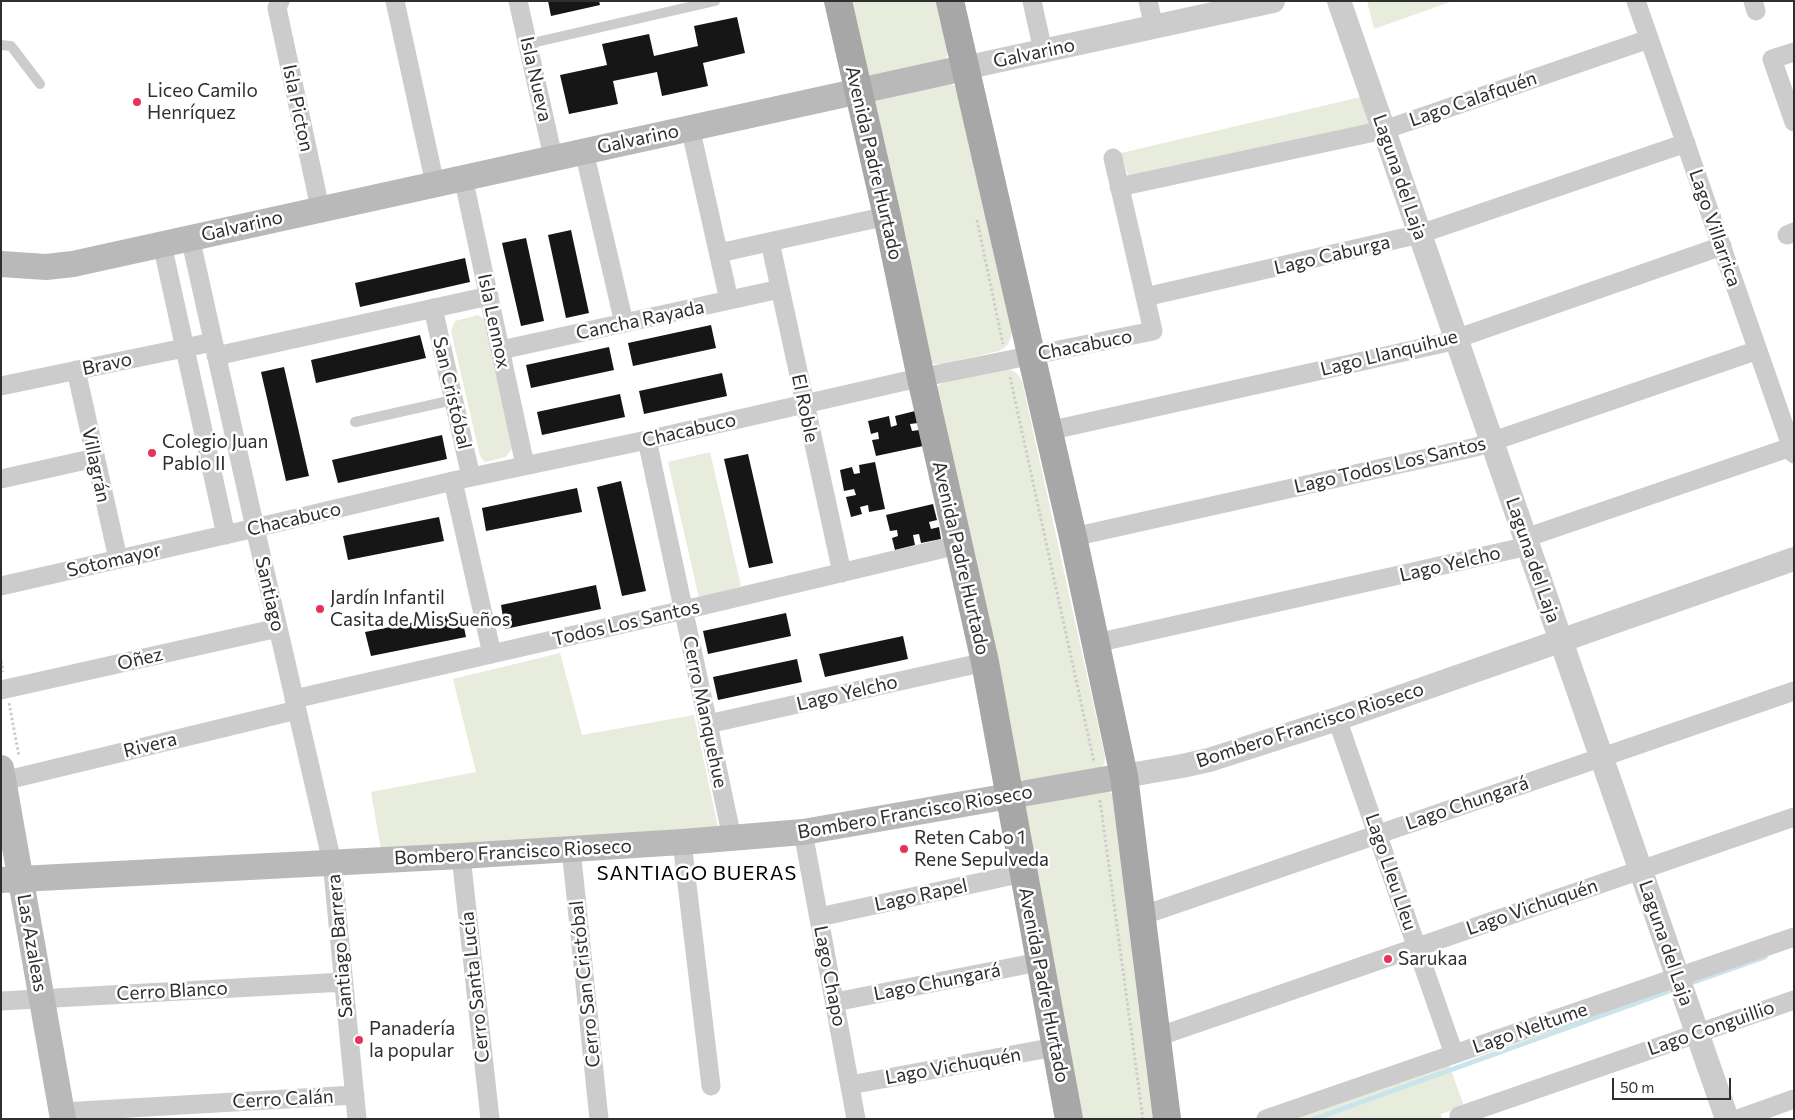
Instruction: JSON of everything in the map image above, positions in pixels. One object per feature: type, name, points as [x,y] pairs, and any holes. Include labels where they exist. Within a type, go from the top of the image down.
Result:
[{"type":"main road","name":"Avenida Padre Hurtado","points":[[838,1],[985,662],[1008,797],[1069,1119]]},
{"type":"main road","points":[[950,1],[1018,358],[1048,431],[1096,643],[1111,778],[1141,916],[1167,1119]]},
{"type":"main road","name":"Galvarino","points":[[1,264],[59,266],[964,68]]},
{"type":"main road","name":"Las Azaleas","points":[[2,774],[11,879],[42,998],[63,1115]]},
{"type":"main road","name":"Bombero Francisco Rioseco","points":[[11,879],[461,856],[682,842],[803,832],[1111,778]]},
{"type":"street","points":[[395,1],[434,184]]},
{"type":"street","name":"Isla Nueva","points":[[518,1],[553,157]]},
{"type":"street","points":[[1032,1],[1043,51]]},
{"type":"street","points":[[1148,1],[1154,27]]},
{"type":"street","name":"Galvarino","points":[[964,68],[1274,1]]},
{"type":"street","name":"Laguna del Laja","points":[[1339,1],[1728,1119]]},
{"type":"street","name":"Lago Villarrica","points":[[1636,1],[1793,450]]},
{"type":"street","name":"Isla Picton","points":[[278,4],[320,208]]},
{"type":"street","name":"Lago Calafquén","points":[[1119,187],[1384,130],[1649,38]]},
{"type":"street","points":[[1794,52],[1772,59],[1794,122]]},
{"type":"street","points":[[690,127],[729,300]]},
{"type":"street","name":"Lago Caburga","points":[[1145,297],[1420,234],[1686,143]]},
{"type":"street","points":[[584,151],[624,323]]},
{"type":"street","points":[[1112,158],[1145,297]]},
{"type":"street","name":"Isla Lennox","points":[[463,177],[525,465]]},
{"type":"street","points":[[719,253],[887,216]]},
{"type":"street","name":"Santiago","points":[[190,238],[332,862]]},
{"type":"street","name":"El Roble","points":[[770,242],[842,573]]},
{"type":"street","points":[[162,244],[226,534]]},
{"type":"street","name":"Lago Llanquihue","points":[[1048,431],[1434,345],[1722,246]]},
{"type":"street","name":"Cancha Rayada","points":[[501,350],[780,289]]},
{"type":"street","points":[[215,349],[489,296]]},
{"type":"street","name":"Chacabuco","points":[[226,534],[462,479],[647,440],[921,378],[1153,332],[1145,297]]},
{"type":"street","name":"San Cristóbal","points":[[433,308],[453,400],[462,479],[492,654]]},
{"type":"street","name":"Bravo","points":[[1,386],[185,348],[215,349]]},
{"type":"street","name":"Lago Todos Los Santos","points":[[1073,537],[1476,447],[1758,350]]},
{"type":"street","name":"Villagrán","points":[[76,370],[118,559]]},
{"type":"street","name":"Cerro Manquehue","points":[[647,440],[732,838]]},
{"type":"street","name":"Lago Yelcho","points":[[1096,643],[1524,547],[1534,535],[1793,450]]},
{"type":"street","points":[[1,479],[95,458]]},
{"type":"street","name":"Sotomayor","points":[[1,586],[226,534]]},
{"type":"street","name":"Todos Los Santos","points":[[296,704],[492,654],[958,545]]},
{"type":"street","name":"Bombero Francisco Rioseco","points":[[1111,778],[1209,760],[1337,719],[1794,559]]},
{"type":"street","name":"Oñez","points":[[1,690],[278,628]]},
{"type":"street","name":"Lago Yelcho","points":[[708,724],[985,662]]},
{"type":"street","name":"Lago Chungará","points":[[1141,916],[1794,691]]},
{"type":"street","name":"Rivera","points":[[2,774],[296,704]]},
{"type":"street","name":"Lago Lleu Lleu","points":[[1337,719],[1454,1054]]},
{"type":"street","name":"Lago Vichuquén","points":[[1157,1037],[1794,817]]},
{"type":"street","name":"Lago Chapo","points":[[803,832],[856,1119]]},
{"type":"street","points":[[682,842],[711,1086]]},
{"type":"street","name":"Cerro San Cristóbal","points":[[571,849],[599,1119]]},
{"type":"street","name":"Cerro Santa Lucía","points":[[461,856],[490,1119]]},
{"type":"street","name":"Santiago Barrera","points":[[332,862],[357,1119]]},
{"type":"street","name":"Lago Rapel","points":[[819,917],[1023,873]]},
{"type":"street","name":"Lago Neltume","points":[[1266,1119],[1794,937]]},
{"type":"street","name":"Lago Chungará","points":[[835,1002],[1039,962]]},
{"type":"street","name":"Cerro Blanco","points":[[1,1001],[344,982]]},
{"type":"street","name":"Lago Conguillio","points":[[1460,1117],[1794,1000]]},
{"type":"street","name":"Lago Vichuquén","points":[[850,1084],[1055,1047]]},
{"type":"street","name":"Cerro Calán","points":[[63,1115],[354,1095]]},
{"type":"street","points":[[1738,1119],[1794,1099]]},
{"type":"lane","points":[[528,44],[715,1]]},
{"type":"lane","points":[[1,45],[11,46],[40,84]]},
{"type":"lane","points":[[355,422],[453,400]]},
{"type":"path","points":[[976,216],[1018,358],[1111,778],[1143,1119]]},
{"type":"shaded area","points":[[847,1],[939,1],[949,48],[946,58],[941,64],[871,76],[865,72]]},
{"type":"shaded area","points":[[1367,1],[1453,1],[1374,29]]},
{"type":"shaded area","points":[[948,81],[956,87],[1012,332],[1008,344],[999,351],[942,364],[934,364],[928,359],[874,100]]},
{"type":"shaded area","points":[[1361,97],[1374,126],[1129,178],[1121,153]]},
{"type":"shaded area","points":[[478,315],[484,319],[513,447],[506,457],[485,462],[480,456],[451,331],[455,321]]},
{"type":"shaded area","points":[[1006,369],[1016,372],[1022,381],[1105,757],[1104,764],[1100,769],[1024,781],[1017,777],[935,394],[937,386],[945,382]]},
{"type":"shaded area","points":[[710,452],[741,586],[699,598],[668,462]]},
{"type":"shaded area","points":[[560,653],[582,735],[694,715],[718,827],[381,850],[371,792],[476,772],[453,679]]},
{"type":"shaded area","points":[[1110,791],[1116,806],[1153,1119],[1080,1119],[1025,803]]},
{"type":"shaded area","points":[[1449,1064],[1464,1106],[1441,1114],[1442,1119],[1290,1119]]},
{"type":"building","points":[[548,1],[599,1],[600,5],[551,16]]},
{"type":"building","points":[[737,17],[745,53],[703,63],[708,86],[662,96],[657,72],[613,81],[618,104],[569,114],[560,75],[607,65],[602,44],[649,34],[654,56],[698,46],[694,26]]},
{"type":"building","points":[[571,230],[589,313],[566,318],[548,235]]},
{"type":"building","points":[[526,238],[544,321],[521,326],[502,243]]},
{"type":"building","points":[[465,258],[470,282],[360,307],[355,283]]},
{"type":"building","points":[[711,325],[716,348],[633,366],[628,343]]},
{"type":"building","points":[[420,335],[426,358],[316,383],[311,360]]},
{"type":"building","points":[[609,347],[614,370],[531,388],[526,365]]},
{"type":"building","points":[[284,367],[309,476],[286,481],[261,372]]},
{"type":"building","points":[[722,373],[727,396],[644,414],[639,391]]},
{"type":"building","points":[[620,394],[625,417],[542,435],[537,412]]},
{"type":"building","points":[[915,411],[918,423],[910,424],[912,431],[919,430],[923,446],[876,456],[872,440],[879,439],[878,432],[871,434],[868,421],[889,416],[891,427],[897,425],[895,416]]},
{"type":"building","points":[[442,435],[447,459],[338,483],[332,460]]},
{"type":"building","points":[[748,454],[773,563],[749,568],[724,459]]},
{"type":"building","points":[[875,462],[885,509],[869,512],[868,505],[860,507],[862,514],[851,517],[846,497],[856,495],[854,489],[844,491],[840,470],[852,467],[854,474],[860,473],[859,465]]},
{"type":"building","points":[[621,481],[646,591],[622,596],[597,487]]},
{"type":"building","points":[[577,488],[582,512],[486,531],[482,508]]},
{"type":"building","points":[[933,504],[937,520],[929,522],[931,529],[939,527],[941,539],[921,543],[919,534],[913,535],[915,545],[895,550],[892,538],[898,536],[897,530],[890,531],[886,515]]},
{"type":"building","points":[[439,517],[444,541],[348,560],[343,536]]},
{"type":"building","points":[[596,585],[601,609],[505,629],[501,605]]},
{"type":"building","points":[[461,613],[466,637],[371,656],[365,632]]},
{"type":"building","points":[[786,613],[791,636],[708,654],[703,631]]},
{"type":"building","points":[[903,636],[908,659],[825,677],[819,654]]},
{"type":"building","points":[[797,659],[802,682],[718,700],[713,677]]},
{"type":"waterway","points":[[1694,982],[1765,957]]},
{"type":"waterway","points":[[1314,1119],[1667,992]]},
{"type":"place","name":"Liceo Camilo Henríquez","points":[[137,102]]},
{"type":"place","name":"Colegio Juan Pablo II","points":[[152,453]]},
{"type":"place","name":"Jardín Infantil Casita de Mis Sueños","points":[[320,609]]},
{"type":"place","name":"Reten Cabo 1 Rene Sepulveda","points":[[904,849]]},
{"type":"place","name":"Sarukaa","points":[[1388,959]]},
{"type":"place","name":"Panadería la popular","points":[[359,1040]]},
{"type":"district","name":"SANTIAGO BUERAS","points":[[697,873]]}]
